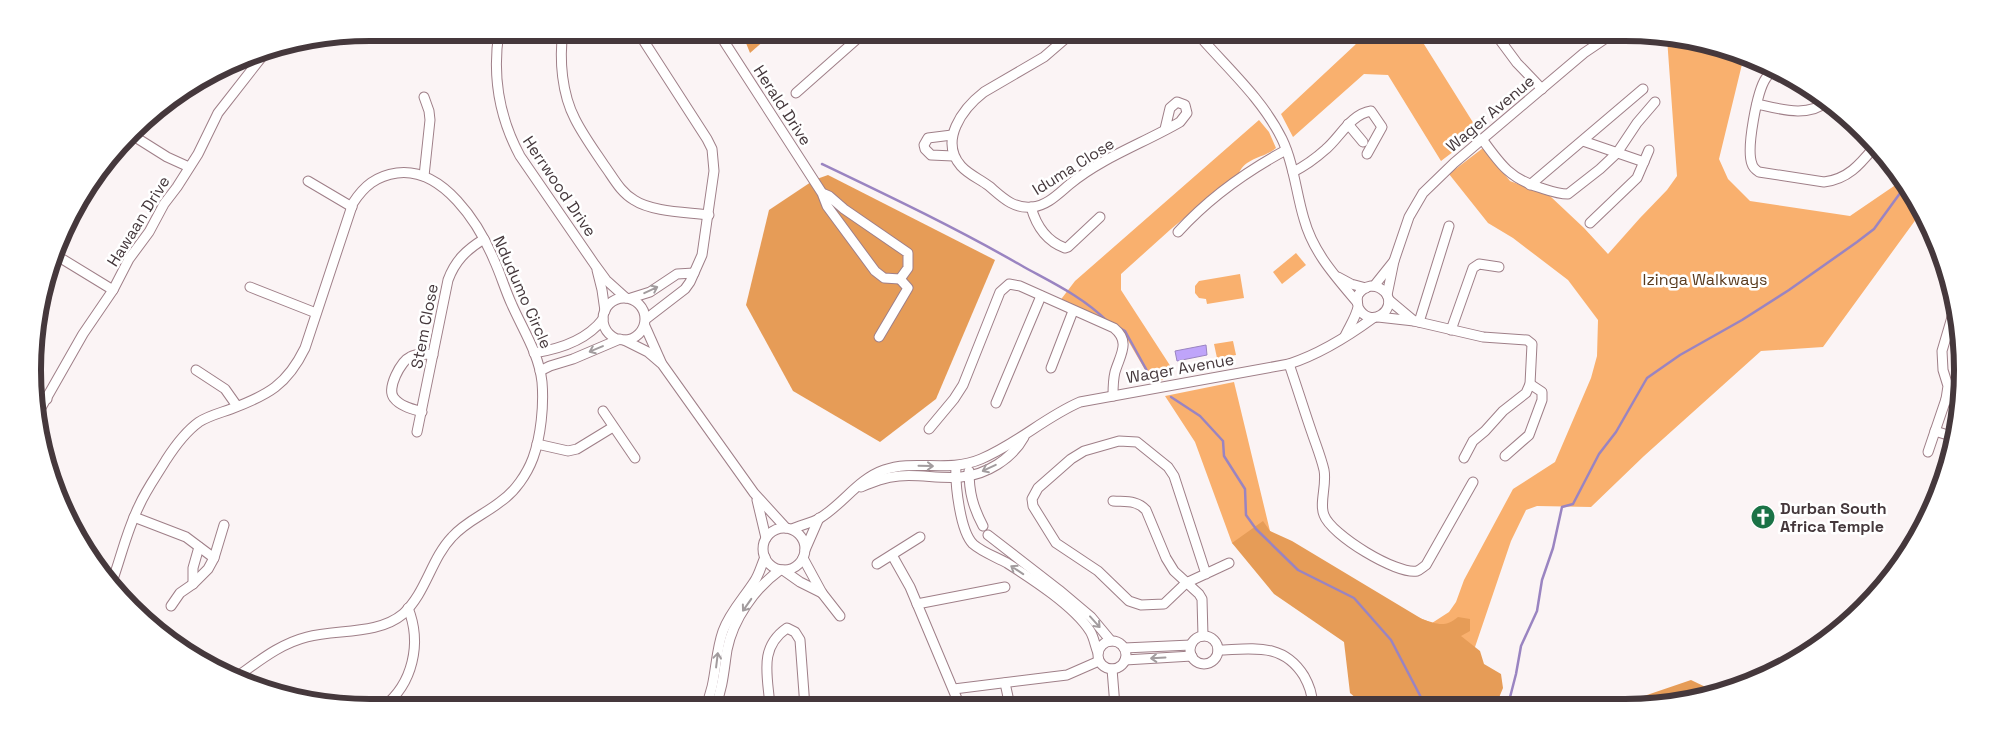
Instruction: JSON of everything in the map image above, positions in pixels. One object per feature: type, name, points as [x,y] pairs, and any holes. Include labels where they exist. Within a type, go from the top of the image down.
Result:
[{"type":"street","name":"Herrwood Drive","points":[[498,41],[496,65],[498,89],[504,119],[511,140],[520,156],[606,280],[628,298]]},
{"type":"street","points":[[563,41],[564,88],[574,118],[619,186],[634,200],[646,205],[709,215]]},
{"type":"street","points":[[540,371],[637,336],[645,322],[685,290],[694,273],[704,244],[714,171],[712,149],[644,41]]},
{"type":"street","name":"Herald Drive","points":[[724,41],[822,193],[826,206],[875,271],[884,278],[900,279],[908,288],[879,337]]},
{"type":"street","points":[[796,93],[855,41]]},
{"type":"street","points":[[952,135],[928,138],[924,145],[925,150],[931,155],[953,156],[952,135],[962,116],[975,99],[1044,57],[1063,41]]},
{"type":"street","points":[[1204,41],[1264,110],[1273,123],[1286,150],[1307,229],[1320,257],[1364,315],[1417,321],[1495,339],[1527,340],[1532,344],[1530,384],[1523,397],[1503,411],[1473,441],[1464,458]]},
{"type":"street","points":[[1501,41],[1517,63],[1542,88]]},
{"type":"street","name":"Wager Avenue","points":[[1394,261],[1409,217],[1424,193],[1482,139],[1584,53],[1602,41]]},
{"type":"street","name":"Hawaan Drive","points":[[43,405],[83,334],[113,290],[129,259],[149,232],[164,204],[204,144],[221,108],[245,81],[257,61]]},
{"type":"street","points":[[1769,74],[1764,81],[1757,104],[1751,136],[1750,156],[1752,164],[1759,172],[1824,182],[1833,181],[1852,173],[1870,151]]},
{"type":"street","points":[[1530,185],[1643,89]]},
{"type":"street","points":[[424,97],[429,110],[430,120],[424,176]]},
{"type":"street","points":[[1482,139],[1512,175],[1521,182],[1556,193],[1568,194],[1600,169],[1616,153],[1637,123],[1655,102]]},
{"type":"street","points":[[1757,104],[1797,112],[1820,105]]},
{"type":"street","points":[[1293,172],[1327,148],[1348,124],[1369,111],[1373,113],[1382,129],[1367,154]]},
{"type":"street","points":[[1348,124],[1363,142]]},
{"type":"street","name":"Iduma Close","points":[[953,156],[967,172],[986,184],[1010,204],[1031,207],[1050,200],[1087,171],[1165,129]]},
{"type":"street","points":[[138,138],[167,157],[189,167]]},
{"type":"street","points":[[1583,141],[1644,162]]},
{"type":"street","points":[[1178,232],[1190,218],[1234,183],[1261,163],[1286,150]]},
{"type":"street","points":[[1590,223],[1636,178],[1649,150]]},
{"type":"street","name":"Ndudumo Circle","points":[[114,576],[134,517],[156,475],[175,446],[199,422],[262,397],[285,379],[296,366],[305,348],[352,207],[359,193],[369,182],[401,172],[424,176],[444,188],[457,199],[484,239],[494,258],[540,371],[542,395],[537,444],[525,473],[515,488],[502,501],[464,526],[452,537],[442,549],[418,596],[401,615],[381,625],[308,637],[292,642],[277,648],[241,673]]},
{"type":"street","points":[[308,181],[352,207]]},
{"type":"street","name":"Herald Drive","points":[[822,193],[830,196],[844,209],[908,253],[908,268],[900,279]]},
{"type":"street","points":[[1031,207],[1037,226],[1051,239],[1065,248],[1100,216]]},
{"type":"street","points":[[1417,321],[1448,226]]},
{"type":"street","name":"Stem Close","points":[[417,432],[444,293],[451,272],[461,256],[484,239]]},
{"type":"street","points":[[61,258],[113,290]]},
{"type":"street","points":[[1344,336],[1359,294],[1370,287],[1394,261]]},
{"type":"street","points":[[1375,317],[1386,310],[1394,261]]},
{"type":"street","points":[[1451,330],[1473,268],[1479,264],[1499,268]]},
{"type":"street","name":"Herrwood Drive","points":[[596,265],[602,290],[604,315]]},
{"type":"street","points":[[534,353],[552,350],[585,337],[604,315],[611,302],[617,299],[650,292],[677,274],[694,273]]},
{"type":"street","points":[[1336,276],[1351,284],[1382,289],[1388,297],[1417,321]]},
{"type":"street","points":[[929,429],[959,392],[1003,288],[1009,284],[1014,284],[1114,328],[1123,338],[1123,349],[1114,377],[1113,396]]},
{"type":"street","points":[[250,287],[316,313]]},
{"type":"street","points":[[996,403],[1041,296]]},
{"type":"street","points":[[628,298],[642,306],[645,322],[662,364],[754,493],[789,528],[802,538],[804,554],[822,594],[840,616]]},
{"type":"street","points":[[1051,368],[1073,311]]},
{"type":"street","points":[[604,315],[606,329],[610,335],[648,352],[662,364]]},
{"type":"street","name":"Wager Avenue","points":[[855,489],[871,475],[895,466],[956,466],[969,464],[994,454],[1024,437],[1044,421],[1080,402],[1289,364],[1334,345],[1344,336],[1375,317]]},
{"type":"street","points":[[1928,452],[1946,398],[1948,386],[1943,370],[1942,351],[1950,323]]},
{"type":"street","points":[[422,412],[399,402],[391,393],[391,387],[406,359],[417,354],[433,355]]},
{"type":"street","points":[[1289,364],[1323,468],[1325,489],[1322,506],[1324,515],[1332,528],[1359,549],[1395,566],[1417,571],[1426,565],[1473,482]]},
{"type":"street","points":[[196,370],[219,383],[232,396],[237,406]]},
{"type":"street","points":[[1505,456],[1529,435],[1542,400],[1542,392],[1530,384]]},
{"type":"street","points":[[42,396],[47,399]]},
{"type":"street","points":[[1946,398],[1952,400]]},
{"type":"street","points":[[603,411],[635,458]]},
{"type":"street","points":[[537,444],[568,451],[577,450],[613,426]]},
{"type":"street","points":[[1935,431],[1947,435]]},
{"type":"street","name":"Wager Avenue","points":[[855,489],[876,481],[900,476],[955,478],[969,476],[987,470],[1005,460],[1015,451],[1024,437]]},
{"type":"street","points":[[1206,574],[1174,476],[1168,466],[1137,442],[1119,442],[1084,451],[1071,459],[1038,488],[1032,498],[1033,506],[1056,543],[1098,571],[1130,601],[1141,605],[1164,604],[1186,583],[1206,574],[1229,563]]},
{"type":"street","points":[[969,464],[969,488],[976,514],[983,526]]},
{"type":"street","points":[[954,689],[1067,675],[1098,657],[1104,643],[1111,641],[1119,643],[1124,648],[1124,660],[1120,666],[1112,668],[1104,666],[1098,657],[1091,632],[1054,595],[973,544],[965,530],[955,478],[956,466]]},
{"type":"street","points":[[708,699],[714,682],[719,644],[723,630],[734,608],[758,575],[764,557],[763,544],[766,538],[774,530],[789,528],[819,518],[855,489]]},
{"type":"street","points":[[754,493],[766,538]]},
{"type":"street","points":[[1113,502],[1134,502],[1141,504],[1146,510],[1166,558],[1174,571],[1202,599],[1203,636]]},
{"type":"street","points":[[134,517],[186,536],[214,558]]},
{"type":"street","points":[[718,699],[722,685],[727,649],[736,624],[763,584],[782,570],[795,567],[804,554],[819,518]]},
{"type":"street","points":[[171,606],[180,593],[193,584],[208,569],[214,558],[224,526]]},
{"type":"street","points":[[988,535],[1091,617],[1111,641]]},
{"type":"street","points":[[877,564],[920,537]]},
{"type":"street","points":[[193,584],[193,568],[199,547]]},
{"type":"street","points":[[892,555],[910,587],[958,699]]},
{"type":"street","points":[[764,557],[774,567],[822,594]]},
{"type":"street","points":[[917,604],[1004,587]]},
{"type":"street","points":[[391,699],[403,684],[412,661],[416,632],[408,608]]},
{"type":"street","points":[[769,699],[766,657],[770,644],[779,633],[787,628],[795,632],[800,640],[804,699]]},
{"type":"street","points":[[1203,636],[1214,640],[1218,650],[1215,658],[1209,662],[1198,662],[1192,656],[1191,645],[1196,639],[1203,636]]},
{"type":"street","points":[[1124,648],[1191,645]]},
{"type":"street","points":[[1218,650],[1265,649],[1284,654],[1291,659],[1306,679],[1311,690],[1312,699]]},
{"type":"street","points":[[1124,660],[1192,656]]},
{"type":"street","points":[[1112,668],[1114,699]]},
{"type":"street","points":[[1005,683],[1008,699]]},
{"type":"green space","points":[[1358,41],[1422,41],[1479,132],[1441,161],[1388,75],[1364,74],[1293,137],[1281,114]]},
{"type":"green space","name":"Izinga Walkways","points":[[1667,44],[1710,52],[1742,63],[1719,159],[1728,179],[1750,201],[1850,216],[1896,184],[1917,218],[1823,347],[1761,351],[1644,456],[1591,507],[1537,506],[1526,510],[1511,541],[1475,647],[1382,657],[1232,543],[1195,442],[1165,396],[1234,382],[1270,531],[1335,583],[1432,623],[1449,612],[1456,602],[1464,580],[1513,489],[1555,462],[1591,378],[1597,356],[1598,320],[1568,280],[1513,238],[1488,223],[1449,174],[1483,148],[1510,181],[1550,196],[1608,254],[1667,190],[1677,176]]},
{"type":"green space","points":[[1259,120],[1269,132],[1276,148],[1246,164],[1239,173],[1171,229],[1121,274],[1121,290],[1171,367],[1161,370],[1163,380],[1152,382],[1126,337],[1118,330],[1059,302],[1075,281]]},
{"type":"green space","points":[[1296,253],[1306,265],[1282,284],[1273,272]]},
{"type":"green space","points":[[1240,274],[1244,298],[1207,304],[1206,299],[1199,298],[1195,293],[1195,286],[1199,281]]},
{"type":"green space","points":[[1233,341],[1236,355],[1217,358],[1214,344]]},
{"type":"shaded area","points":[[745,41],[764,41],[750,53]]},
{"type":"shaded area","points":[[828,175],[995,260],[936,399],[880,442],[793,391],[746,305],[769,210],[814,180]]},
{"type":"shaded area","points":[[1206,345],[1207,355],[1177,361],[1175,351]]},
{"type":"shaded area","points":[[1263,521],[1270,531],[1292,541],[1422,619],[1445,624],[1458,617],[1470,619],[1470,631],[1461,636],[1480,651],[1484,664],[1501,674],[1503,688],[1498,699],[1357,699],[1350,693],[1344,642],[1274,594],[1232,543]]},
{"type":"shaded area","points":[[1691,680],[1708,688],[1668,696],[1646,698],[1644,696]]},
{"type":"waterway","points":[[822,164],[999,253],[1078,298],[1107,321]]},
{"type":"waterway","points":[[1510,699],[1521,646],[1537,611],[1542,580],[1553,548],[1562,507],[1573,504],[1599,454],[1616,432],[1647,378],[1680,355],[1742,320],[1789,290],[1857,242],[1874,229],[1901,192]]},
{"type":"waterway","points":[[1118,327],[1125,331],[1151,378]]},
{"type":"waterway","points":[[1171,397],[1200,416],[1223,441],[1224,456],[1245,489],[1246,515],[1256,529],[1298,570],[1354,598],[1391,640],[1422,699]]},
{"type":"place","name":"Durban South Africa Temple","points":[[1763,517]]}]
